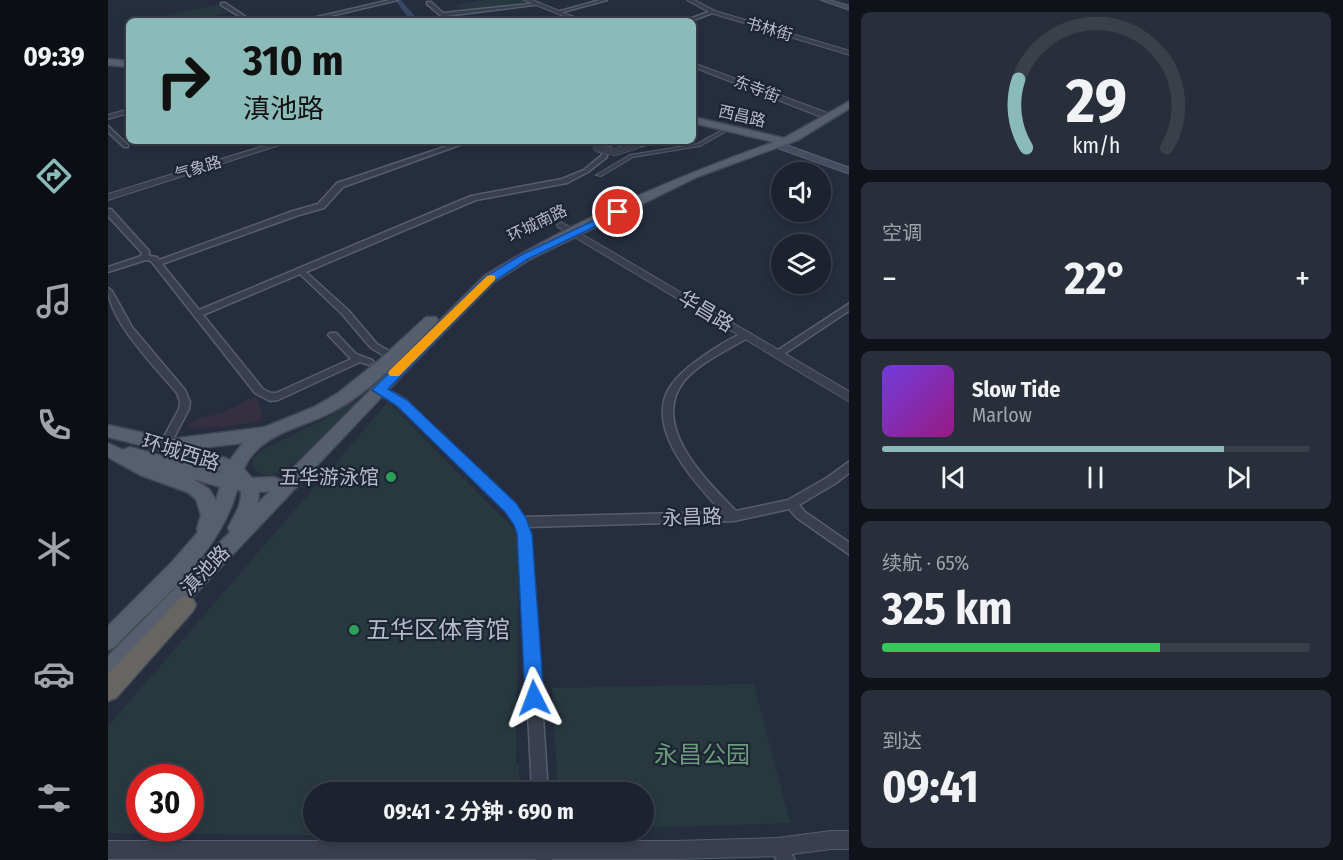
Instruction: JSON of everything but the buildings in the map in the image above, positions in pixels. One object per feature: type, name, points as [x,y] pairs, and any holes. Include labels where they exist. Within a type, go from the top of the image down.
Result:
[{"type":"highway","points":[[108,690],[186,605]]},
{"type":"main road","points":[[826,0],[849,7]]},
{"type":"main road","points":[[108,61],[126,62]]},
{"type":"main road","name":"环城南路","points":[[775,141],[849,98]]},
{"type":"main road","name":"环城南路","points":[[399,360],[489,279],[567,228],[809,129],[849,104]]},
{"type":"main road","name":"西昌路","points":[[696,124],[775,141]]},
{"type":"main road","name":"西昌路","points":[[696,124],[723,132],[775,141]]},
{"type":"main road","points":[[775,141],[849,164]]},
{"type":"main road","points":[[775,141],[849,171]]},
{"type":"main road","points":[[108,671],[245,523],[302,469],[378,390],[399,360]]},
{"type":"main road","name":"滇池路","points":[[108,640],[198,546],[221,513],[231,476],[246,451],[264,436],[339,400],[399,360]]},
{"type":"main road","points":[[158,443],[235,438],[290,425]]},
{"type":"main road","name":"环城西路","points":[[108,431],[201,455],[231,476],[248,484]]},
{"type":"main road","points":[[108,448],[142,468],[186,484],[208,500],[211,510],[208,523],[200,539],[181,563]]},
{"type":"main road","name":"环城西路","points":[[108,448],[231,476]]},
{"type":"main road","points":[[246,451],[241,466],[247,478],[262,484],[274,484],[288,479],[302,469]]},
{"type":"main road","points":[[186,605],[220,565],[245,523],[250,502],[248,484],[274,484]]},
{"type":"main road","name":"滇池路","points":[[198,546],[209,539],[216,540],[225,547]]},
{"type":"main road","points":[[186,605],[212,573],[225,547]]},
{"type":"street","points":[[315,18],[393,0]]},
{"type":"street","points":[[527,0],[574,18]]},
{"type":"street","points":[[559,12],[605,0]]},
{"type":"street","name":"书林街","points":[[690,0],[713,12],[849,53]]},
{"type":"street","points":[[429,3],[445,18]]},
{"type":"street","points":[[223,4],[245,18]]},
{"type":"street","points":[[442,15],[539,4]]},
{"type":"street","points":[[695,18],[713,12]]},
{"type":"street","name":"东寺街","points":[[696,65],[822,114]]},
{"type":"street","points":[[108,117],[126,112]]},
{"type":"street","points":[[108,128],[126,146]]},
{"type":"street","points":[[599,175],[632,156],[698,145],[723,132]]},
{"type":"street","name":"气象路","points":[[108,197],[278,144]]},
{"type":"street","points":[[157,262],[296,213],[318,208],[339,185],[459,144]]},
{"type":"street","points":[[198,314],[474,198],[564,182],[586,171],[605,156],[604,150],[607,144]]},
{"type":"street","points":[[627,144],[637,145]]},
{"type":"street","points":[[596,148],[615,152],[642,144]]},
{"type":"street","points":[[108,211],[140,244],[146,253],[145,258]]},
{"type":"street","name":"华昌路","points":[[567,228],[849,398]]},
{"type":"street","points":[[108,270],[145,258],[157,262],[260,391],[270,397],[278,396],[364,360],[353,356],[333,335]]},
{"type":"street","points":[[302,272],[345,312],[374,346],[399,360]]},
{"type":"street","points":[[108,291],[128,328],[181,392],[185,402],[181,416],[158,443]]},
{"type":"street","points":[[778,354],[849,306]]},
{"type":"street","points":[[735,516],[708,488],[680,453],[670,428],[668,408],[672,392],[681,380],[746,335]]},
{"type":"street","points":[[378,390],[402,403],[510,508],[521,522],[525,534],[539,782]]},
{"type":"street","name":"永昌路","points":[[521,522],[735,516],[791,504],[832,480],[849,465]]},
{"type":"street","points":[[791,504],[801,515],[849,550]]},
{"type":"street","points":[[108,850],[166,855],[544,847],[782,854],[831,840],[849,840]]},
{"type":"shaded area","points":[[255,396],[261,408],[261,421],[222,427],[187,428],[188,424],[198,418],[222,413]]},
{"type":"green space","points":[[485,0],[521,0],[531,4],[469,11],[456,7],[456,5]]},
{"type":"green space","points":[[217,5],[228,13],[204,18],[171,18],[167,15]]},
{"type":"green space","points":[[362,395],[317,444],[289,467],[276,474],[265,475],[253,467],[253,459],[260,451],[325,419]]},
{"type":"green space","name":"五华区体育馆","points":[[388,402],[519,534],[516,765],[519,765],[520,782],[303,782],[303,835],[204,834],[204,764],[126,764],[126,833],[108,833],[108,726]]},
{"type":"green space","name":"永昌公园","points":[[754,684],[790,823],[654,828],[654,782],[557,782],[552,688]]},
{"type":"waterway","points":[[398,0],[413,18]]},
{"type":"slow traffic","points":[[395,373],[491,278]]},
{"type":"place","name":"五华游泳馆","points":[[391,477]]},
{"type":"place","name":"五华区体育馆","points":[[354,630]]},
{"type":"route","points":[[534,698],[525,534],[521,522],[510,508],[402,403],[378,390],[489,279],[524,257],[618,212]]}]
